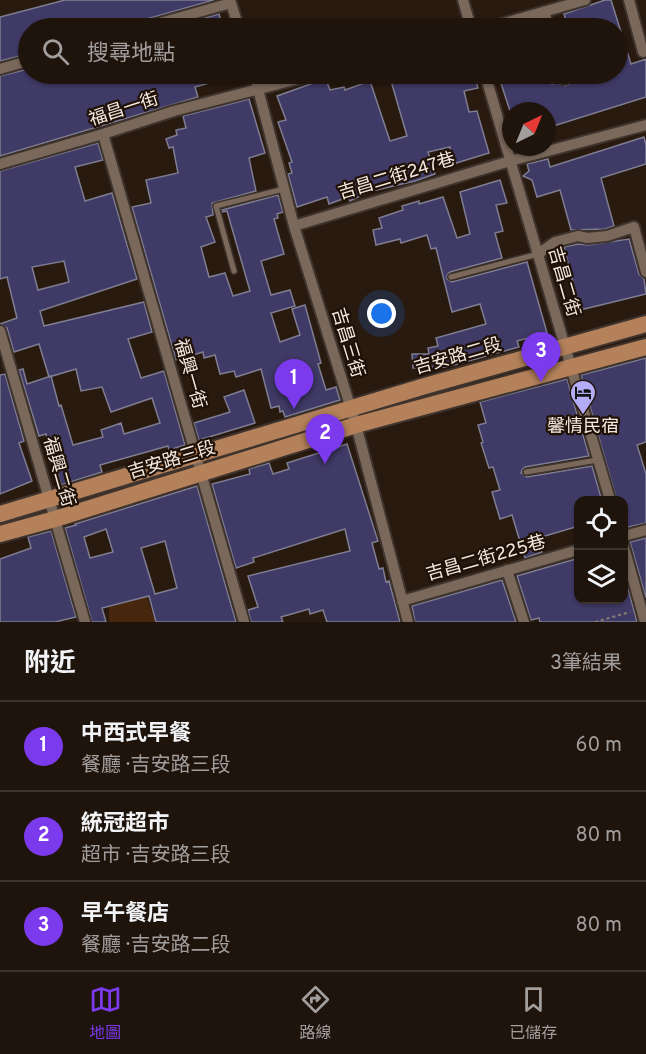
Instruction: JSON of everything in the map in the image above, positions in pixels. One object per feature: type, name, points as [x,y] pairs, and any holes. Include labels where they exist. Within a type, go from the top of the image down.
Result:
[{"type":"main road","name":"吉安路二段","points":[[350,409],[646,324]]},
{"type":"main road","points":[[356,425],[646,347]]},
{"type":"main road","name":"吉安路三段","points":[[0,514],[350,409]]},
{"type":"main road","name":"吉安路三段","points":[[0,534],[356,425]]},
{"type":"street","points":[[464,0],[468,18]]},
{"type":"street","points":[[523,18],[585,0]]},
{"type":"street","points":[[629,0],[643,52]]},
{"type":"street","points":[[176,18],[231,2],[236,18]]},
{"type":"street","points":[[544,12],[546,18]]},
{"type":"street","points":[[0,69],[18,64]]},
{"type":"street","name":"吉昌三街","points":[[257,84],[294,226],[356,425],[408,622]]},
{"type":"street","name":"福昌一街","points":[[0,164],[174,111],[278,84]]},
{"type":"street","name":"吉昌二街","points":[[488,84],[609,496]]},
{"type":"street","name":"吉昌二街247巷","points":[[294,226],[510,161],[646,125]]},
{"type":"street","name":"福興一街","points":[[103,134],[244,622]]},
{"type":"street","points":[[538,254],[555,242],[578,236],[587,238],[607,236],[634,226],[646,272]]},
{"type":"street","name":"福興二街","points":[[0,331],[85,622]]},
{"type":"street","points":[[628,535],[646,530]]},
{"type":"street","points":[[625,550],[645,622]]},
{"type":"street","name":"吉昌二街225巷","points":[[402,601],[574,551]]},
{"type":"street","points":[[507,570],[524,622]]},
{"type":"lane","points":[[234,271],[216,206],[284,189]]},
{"type":"lane","points":[[451,277],[538,254]]},
{"type":"lane","points":[[526,472],[598,460]]},
{"type":"path","points":[[595,622],[642,608]]},
{"type":"shaded area","points":[[147,597],[155,622],[109,622],[109,607]]},
{"type":"building","points":[[65,0],[214,0],[151,18],[18,18],[18,56],[0,61],[0,17]]},
{"type":"building","points":[[611,0],[617,18],[565,18],[564,14]]},
{"type":"building","points":[[219,14],[220,18],[204,18]]},
{"type":"building","points":[[628,54],[631,64],[646,59],[646,97],[556,125],[556,102],[507,102],[501,84],[562,84],[565,86],[569,84],[628,84]]},
{"type":"building","points":[[18,72],[18,84],[206,84],[195,87],[198,97],[0,156],[0,76]]},
{"type":"building","points":[[311,84],[328,84],[330,90],[344,87],[345,90],[362,84],[371,84],[390,141],[407,136],[392,84],[477,84],[478,88],[464,91],[469,112],[477,111],[489,153],[453,164],[450,147],[428,152],[435,174],[368,192],[350,201],[348,197],[329,204],[327,197],[297,207],[288,174],[292,173],[289,163],[292,162],[278,122],[286,120],[277,96]]},
{"type":"building","points":[[249,99],[265,153],[249,158],[256,191],[212,203],[213,215],[206,217],[215,242],[201,247],[209,277],[225,273],[233,296],[250,291],[227,211],[222,210],[278,195],[283,212],[277,214],[278,218],[274,219],[284,254],[261,261],[271,295],[290,290],[295,306],[271,313],[280,342],[300,335],[292,309],[305,305],[326,390],[336,387],[340,400],[285,417],[283,411],[280,412],[279,406],[271,408],[261,369],[236,377],[234,371],[220,374],[215,355],[204,358],[203,352],[176,360],[132,207],[151,203],[146,180],[178,173],[173,147],[169,148],[166,139],[177,135],[176,130],[186,128],[183,116]]},
{"type":"building","points":[[644,137],[646,164],[601,178],[614,226],[605,229],[571,230],[560,190],[537,197],[532,180],[523,176],[529,171],[527,164],[548,159],[550,167]]},
{"type":"building","points":[[98,143],[103,160],[75,167],[85,201],[112,193],[137,279],[40,311],[44,326],[144,302],[152,332],[128,339],[141,378],[164,371],[185,445],[169,450],[168,446],[100,465],[102,472],[61,485],[46,434],[39,436],[19,370],[23,369],[27,384],[49,377],[39,344],[14,352],[7,328],[0,324],[17,318],[7,277],[0,279],[0,171]],"holes":[[[64,261],[69,282],[38,290],[32,267]],[[76,369],[81,391],[102,387],[111,412],[152,398],[160,423],[124,434],[121,423],[101,430],[103,437],[73,445],[51,376]]]},
{"type":"building","points":[[500,180],[507,203],[496,205],[503,231],[495,233],[502,258],[450,272],[447,279],[452,282],[527,262],[547,333],[517,341],[519,347],[447,367],[413,368],[412,354],[429,354],[428,348],[438,346],[436,338],[486,324],[480,304],[452,312],[436,248],[431,249],[427,235],[401,243],[400,239],[376,245],[373,230],[382,228],[379,218],[403,210],[402,206],[443,197],[457,238],[470,234],[460,192]]},
{"type":"building","points":[[629,239],[639,274],[644,279],[646,294],[580,310],[564,247]]},
{"type":"building","points":[[646,358],[646,442],[637,445],[646,474],[646,523],[628,527],[628,496],[616,496],[581,375]]},
{"type":"building","points":[[5,374],[24,441],[19,443],[32,481],[0,494],[0,375]]},
{"type":"building","points":[[567,379],[589,456],[525,467],[521,473],[527,477],[592,466],[601,496],[574,496],[574,527],[538,538],[542,552],[525,558],[512,515],[500,519],[492,492],[500,490],[493,467],[489,468],[481,443],[483,442],[478,425],[486,423],[480,402]]},
{"type":"building","points":[[244,390],[255,423],[199,440],[194,423],[230,412],[224,397]]},
{"type":"building","points":[[347,444],[378,541],[372,543],[379,569],[383,568],[386,582],[389,581],[400,622],[327,622],[323,610],[310,614],[309,609],[281,617],[283,622],[251,622],[248,610],[258,607],[248,576],[350,551],[345,529],[253,558],[254,562],[236,568],[212,484],[250,474],[249,469],[269,463],[273,474],[289,469],[287,463]]},
{"type":"building","points":[[197,486],[236,622],[156,622],[149,596],[102,608],[106,622],[92,622],[65,528]],"holes":[[[106,529],[113,552],[90,558],[84,537]],[[165,541],[177,588],[155,594],[141,548]]]},
{"type":"building","points":[[51,531],[76,617],[55,622],[0,622],[0,559],[31,548],[28,537]]},
{"type":"building","points":[[646,538],[646,598],[630,542]]},
{"type":"building","points":[[574,559],[574,604],[628,604],[628,588],[637,622],[540,622],[539,618],[531,620],[517,576]]},
{"type":"building","points":[[502,580],[516,622],[415,622],[412,606]]},
{"type":"place","name":"早午餐店","points":[[541,382]]},
{"type":"place","name":"中西式早餐","points":[[294,409]]},
{"type":"place","name":"馨情民宿","points":[[583,416]]},
{"type":"place","name":"統冠超市","points":[[325,464]]}]
